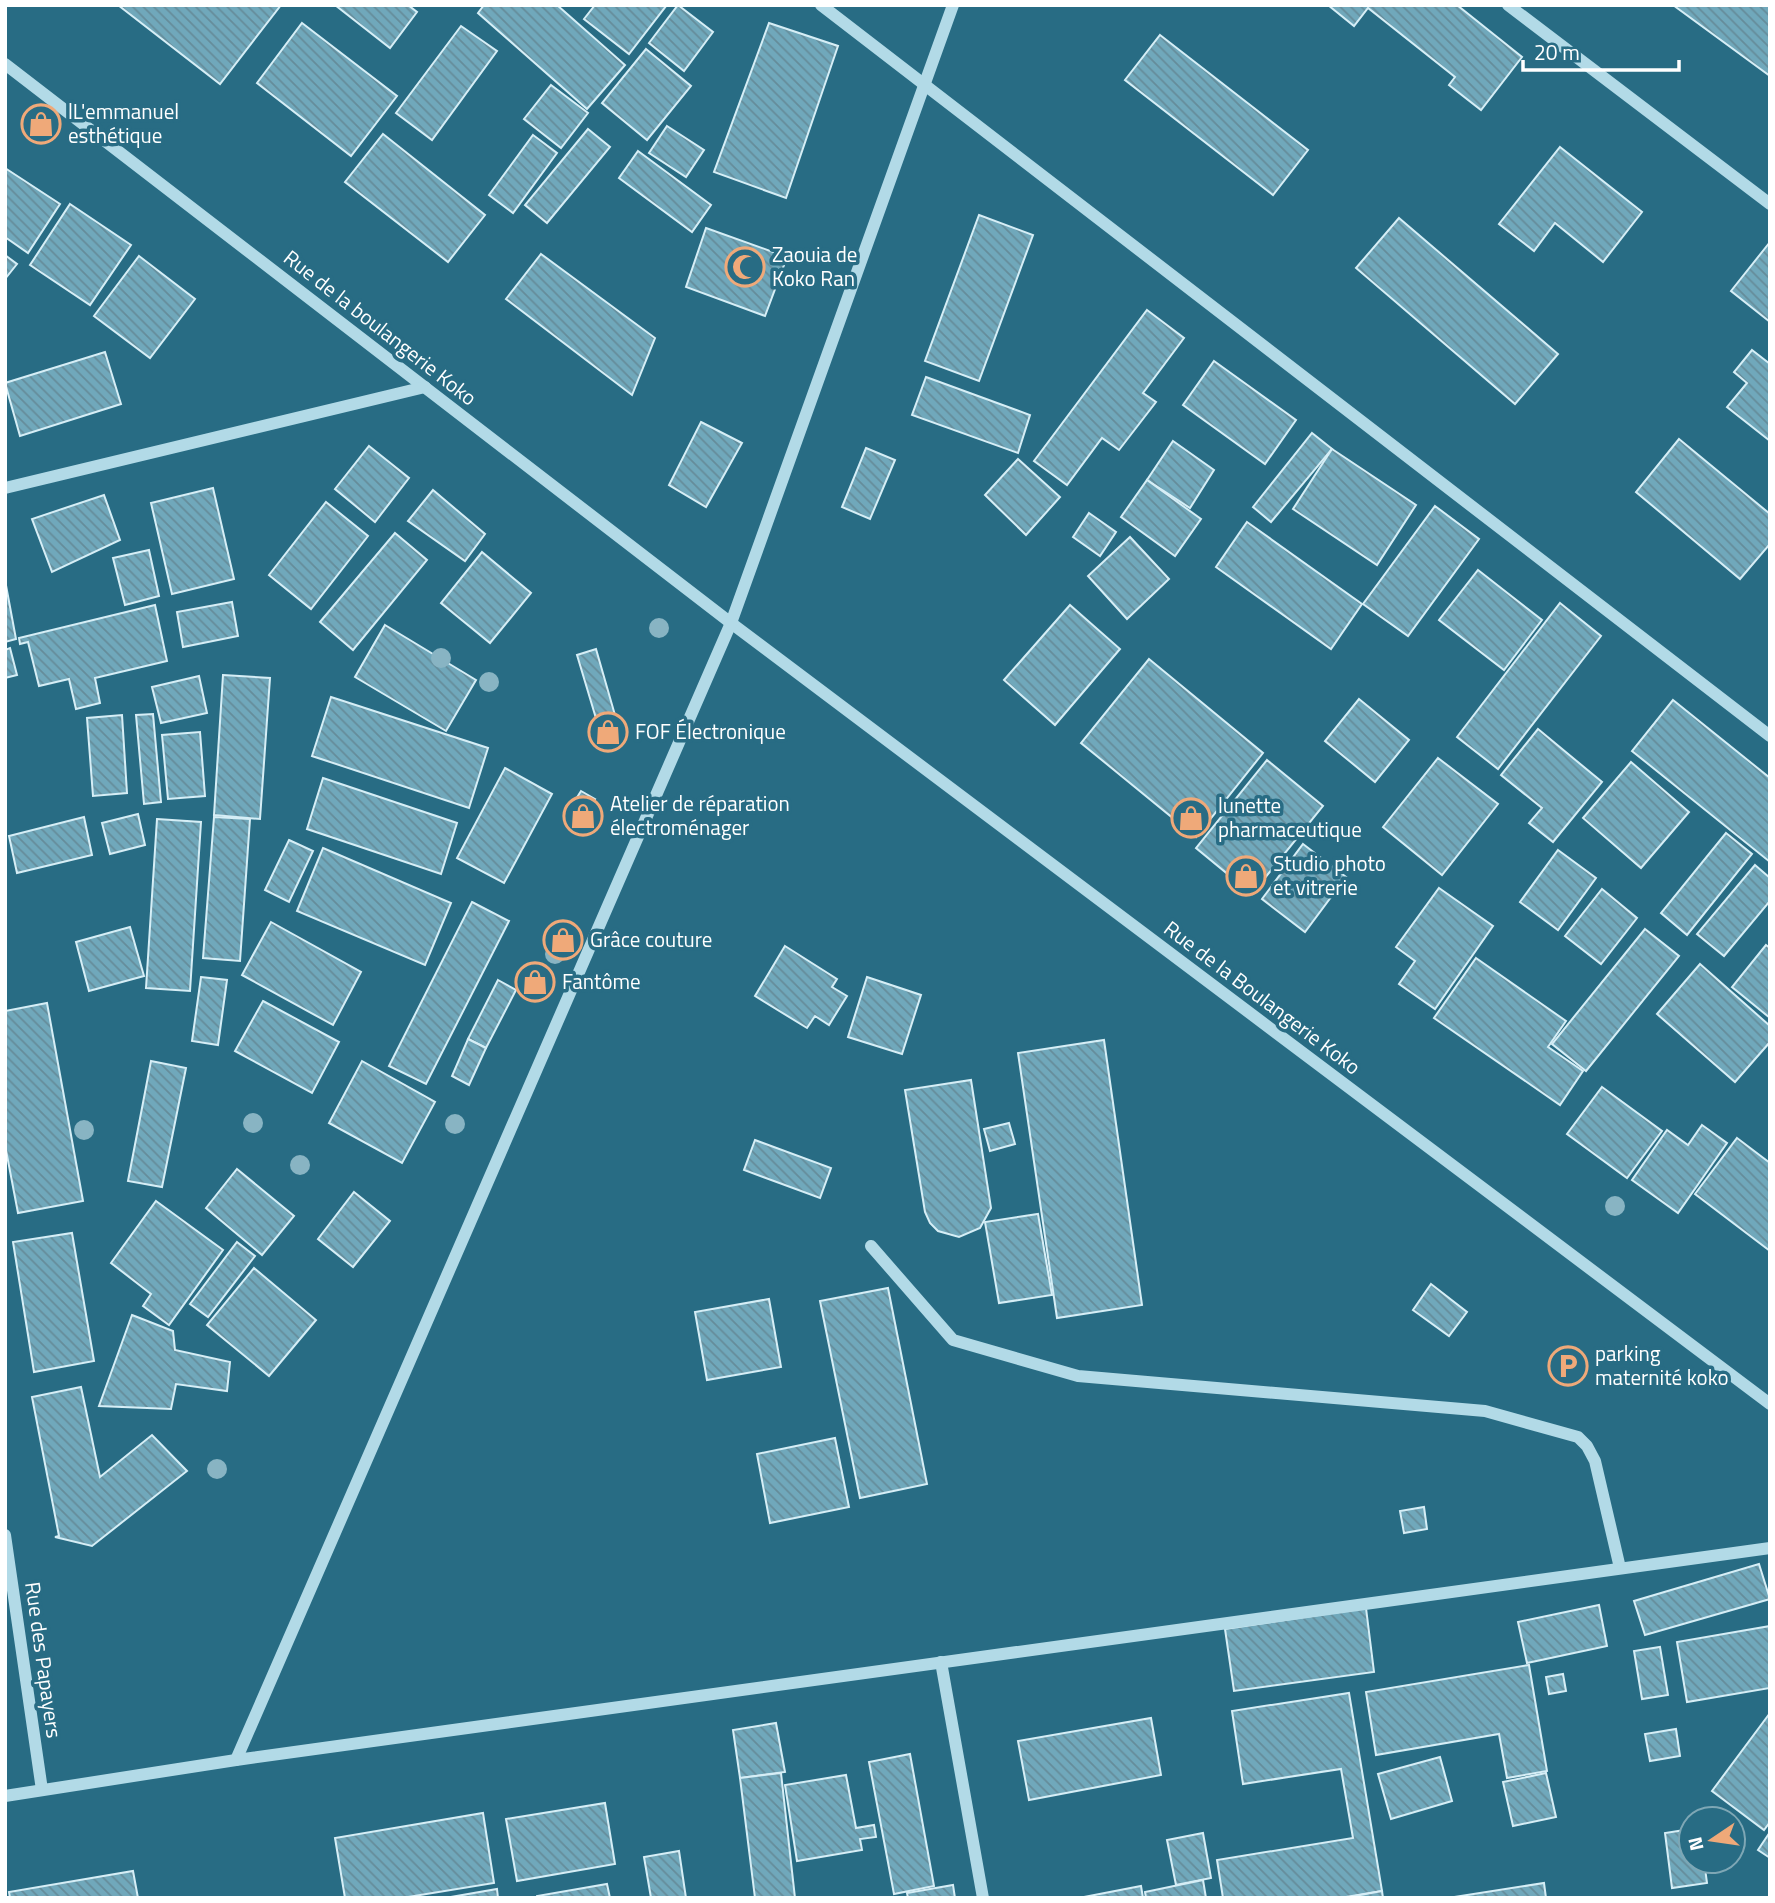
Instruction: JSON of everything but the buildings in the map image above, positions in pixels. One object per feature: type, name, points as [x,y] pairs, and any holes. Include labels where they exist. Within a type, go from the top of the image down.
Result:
[{"type":"street","points":[[821,5],[1770,736]]},
{"type":"street","points":[[236,1760],[730,622],[953,5]]},
{"type":"street","points":[[1508,5],[1770,204]]},
{"type":"street","name":"Rue de la boulangerie Koko","points":[[5,64],[730,622]]},
{"type":"street","points":[[5,488],[425,387]]},
{"type":"street","name":"Rue de la Boulangerie Koko","points":[[730,622],[1770,1404]]},
{"type":"street","points":[[871,1246],[953,1340],[1078,1376],[1485,1410],[1578,1437],[1587,1446],[1595,1461],[1620,1568]]},
{"type":"street","name":"Rue des Papayers","points":[[5,1535],[42,1790]]},
{"type":"street","points":[[5,1796],[236,1760],[1770,1548]]},
{"type":"street","points":[[941,1662],[983,1898]]},
{"type":"place","name":"lL'emmanuel esthétique","points":[[41,124]]},
{"type":"place","name":"Zaouia de Koko Ran","points":[[745,267]]},
{"type":"place","name":"FOF Électronique","points":[[608,732]]},
{"type":"place","name":"Atelier de réparation électroménager","points":[[583,816]]},
{"type":"place","name":"lunette pharmaceutique","points":[[1191,818]]},
{"type":"place","name":"Studio photo et vitrerie","points":[[1246,876]]},
{"type":"place","name":"Grâce couture","points":[[563,940]]},
{"type":"place","name":"Fantôme","points":[[535,982]]},
{"type":"place","name":"parking maternité koko","points":[[1568,1366]]}]
